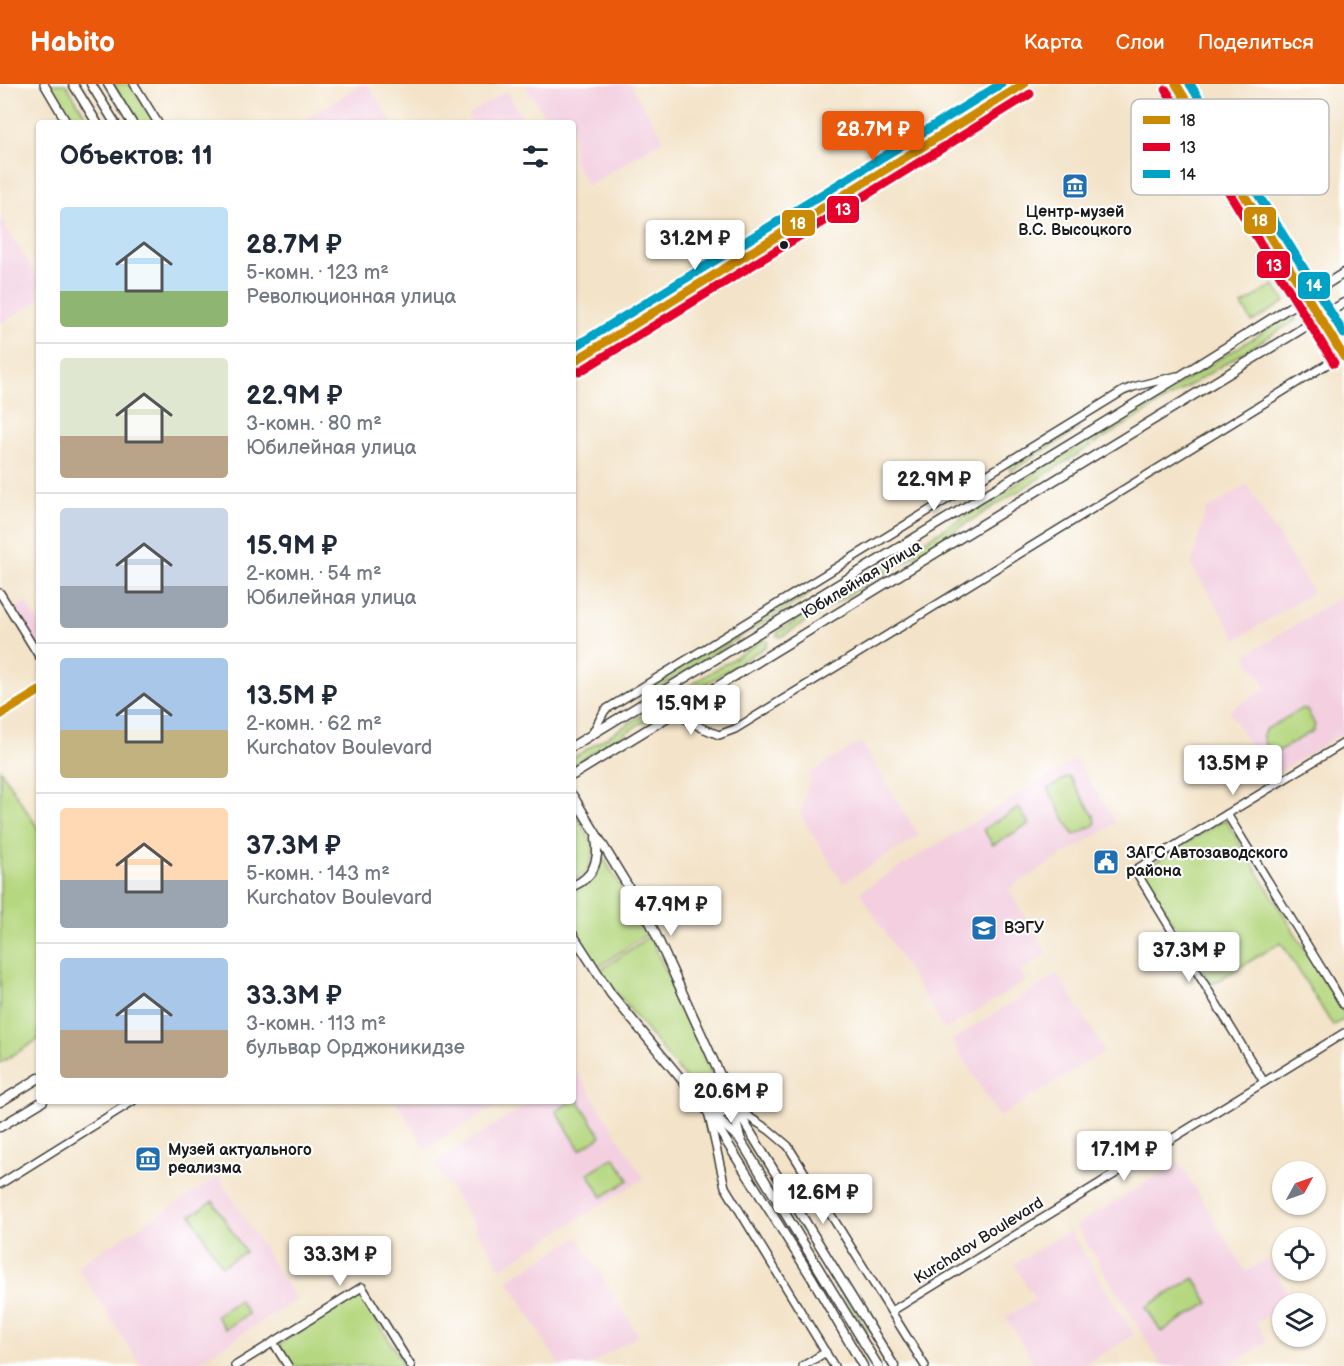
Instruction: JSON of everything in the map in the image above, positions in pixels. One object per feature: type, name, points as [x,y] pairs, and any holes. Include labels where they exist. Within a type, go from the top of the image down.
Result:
[{"type":"main road","points":[[73,84],[94,120]]},
{"type":"main road","points":[[91,84],[113,120]]},
{"type":"main road","points":[[108,84],[130,120]]},
{"type":"main road","points":[[576,360],[1024,84]]},
{"type":"main road","points":[[1176,84],[1185,99]]},
{"type":"main road","points":[[1244,195],[1343,356]]},
{"type":"main road","name":"Юбилейная улица","points":[[576,744],[1182,375],[1344,273]]},
{"type":"main road","name":"Юбилейная улица","points":[[576,773],[1344,303]]},
{"type":"main road","points":[[0,715],[36,693]]},
{"type":"main road","points":[[576,801],[651,924],[730,1099],[741,1141],[878,1366]]},
{"type":"main road","points":[[576,884],[590,876],[595,867],[598,848],[595,833]]},
{"type":"main road","points":[[576,940],[611,994],[708,1113],[812,1278],[863,1366]]},
{"type":"main road","points":[[0,1102],[36,1080]]},
{"type":"main road","points":[[730,1099],[894,1366]]},
{"type":"main road","points":[[708,1113],[718,1116],[723,1114],[727,1110],[730,1099]]},
{"type":"main road","points":[[0,1127],[38,1104]]},
{"type":"main road","points":[[708,1113],[741,1141]]},
{"type":"street","points":[[44,84],[65,120]]},
{"type":"street","points":[[134,84],[156,120]]},
{"type":"street","points":[[675,713],[719,735],[735,729],[1343,356]]},
{"type":"street","points":[[592,734],[605,710],[1123,391],[1182,375]]},
{"type":"street","points":[[0,593],[36,651]]},
{"type":"street","points":[[1264,1082],[1135,870],[1344,743]]},
{"type":"street","points":[[1227,814],[1344,1005]]},
{"type":"street","name":"Kurchatov Boulevard","points":[[892,1311],[1344,1033]]},
{"type":"street","points":[[0,1185],[128,1104]]},
{"type":"street","points":[[738,1110],[770,1130],[788,1146],[925,1366]]},
{"type":"street","points":[[708,1113],[725,1187],[834,1366]]},
{"type":"street","points":[[235,1366],[363,1287],[411,1366]]},
{"type":"street","points":[[273,1342],[288,1366]]},
{"type":"street","points":[[803,1366],[826,1352]]},
{"type":"shaded area","points":[[363,84],[368,84],[390,120],[305,120]]},
{"type":"shaded area","points":[[530,84],[630,84],[664,139],[588,186],[576,167],[576,120],[547,120],[526,86]]},
{"type":"shaded area","points":[[506,91],[524,120],[470,120],[468,115]]},
{"type":"shaded area","points":[[0,217],[36,275],[36,302],[0,324]]},
{"type":"shaded area","points":[[1247,485],[1313,592],[1237,639],[1191,565],[1206,510]]},
{"type":"shaded area","points":[[1344,595],[1344,732],[1269,778],[1229,711],[1266,688],[1246,655]]},
{"type":"shaded area","points":[[26,602],[36,619],[36,644],[14,609]]},
{"type":"shaded area","points":[[861,742],[919,836],[843,883],[800,814],[811,772]]},
{"type":"shaded area","points":[[1076,759],[1116,823],[1008,889],[1048,954],[1020,971],[1026,981],[945,1030],[860,892]]},
{"type":"shaded area","points":[[1058,974],[1105,1051],[999,1117],[952,1040]]},
{"type":"shaded area","points":[[578,1073],[644,1178],[501,1268],[435,1163],[528,1104],[576,1104],[576,1074]]},
{"type":"shaded area","points":[[398,1104],[497,1104],[426,1149]]},
{"type":"shaded area","points":[[1179,1162],[1246,1272],[1267,1259],[1272,1267],[1272,1281],[1280,1281],[1287,1293],[1272,1293],[1272,1313],[1256,1323],[1267,1342],[1228,1366],[1162,1366],[1076,1225]]},
{"type":"shaded area","points":[[219,1177],[296,1300],[192,1366],[141,1366],[77,1266]]},
{"type":"shaded area","points":[[1070,1230],[1134,1335],[1083,1366],[1035,1366],[1006,1317],[1035,1300],[1014,1264]]},
{"type":"shaded area","points":[[578,1237],[638,1335],[588,1366],[560,1366],[508,1280]]},
{"type":"green space","points":[[49,84],[66,84],[88,120],[72,120]]},
{"type":"green space","points":[[113,84],[130,84],[153,120],[135,120]]},
{"type":"green space","points":[[1274,285],[1285,302],[1252,322],[1242,305]]},
{"type":"green space","points":[[1292,314],[1296,320],[1094,444],[1091,439]]},
{"type":"green space","points":[[1076,423],[1080,428],[1011,471],[1008,465]]},
{"type":"green space","points":[[1088,440],[1091,446],[883,575],[879,569]]},
{"type":"green space","points":[[876,571],[879,576],[781,637],[777,636],[778,632]]},
{"type":"green space","points":[[804,590],[809,591],[808,595],[658,688],[655,684]]},
{"type":"green space","points":[[763,640],[768,641],[767,646],[576,763],[576,756]]},
{"type":"green space","points":[[1301,709],[1307,710],[1315,725],[1313,731],[1277,752],[1271,751],[1264,742],[1265,730]]},
{"type":"green space","points":[[0,769],[36,825],[36,1041],[0,1063]]},
{"type":"green space","points":[[1069,776],[1096,822],[1093,826],[1074,835],[1048,789]]},
{"type":"green space","points":[[1019,808],[1029,824],[993,845],[983,829]]},
{"type":"green space","points":[[576,814],[594,846],[589,867],[576,879]]},
{"type":"green space","points":[[1225,819],[1344,1013],[1344,1019],[1333,1026],[1281,942],[1211,985],[1141,871]]},
{"type":"green space","points":[[603,857],[648,933],[597,968],[576,936],[576,890],[584,886],[598,869]]},
{"type":"green space","points":[[650,936],[725,1104],[724,1110],[712,1112],[599,971]]},
{"type":"green space","points":[[576,1099],[601,1136],[580,1150],[556,1111],[567,1104],[576,1104]]},
{"type":"green space","points":[[746,1133],[868,1331],[865,1333],[744,1136]]},
{"type":"green space","points":[[614,1157],[629,1180],[602,1197],[588,1173]]},
{"type":"green space","points":[[213,1201],[245,1252],[222,1266],[191,1215]]},
{"type":"green space","points":[[1194,1278],[1209,1303],[1161,1332],[1146,1307]]},
{"type":"green space","points":[[361,1294],[405,1366],[292,1366],[279,1344]]},
{"type":"green space","points":[[239,1300],[248,1314],[225,1329],[216,1315]]},
{"type":"transit line","name":"14","points":[[576,346],[1001,84]]},
{"type":"transit line","name":"18","points":[[576,360],[1024,84]]},
{"type":"transit line","name":"18","points":[[1176,84],[1185,99]]},
{"type":"transit line","name":"14","points":[[1190,84],[1199,99]]},
{"type":"transit line","name":"13","points":[[1166,90],[1172,99]]},
{"type":"transit line","name":"13","points":[[579,372],[1030,94]]},
{"type":"transit line","name":"13","points":[[1231,195],[1334,363]]},
{"type":"transit line","name":"18","points":[[1244,195],[1344,357]]},
{"type":"transit line","name":"14","points":[[1258,195],[1344,334]]},
{"type":"transit line","name":"18","points":[[0,715],[36,693]]},
{"type":"place","name":"Центр-музей В.С. Высоцкого","points":[[1075,186]]},
{"type":"place","name":"ЗАГС Автозаводского района","points":[[1106,862]]},
{"type":"place","name":"ВЭГУ","points":[[984,928]]},
{"type":"place","name":"Музей актуального реализма","points":[[148,1159]]}]
